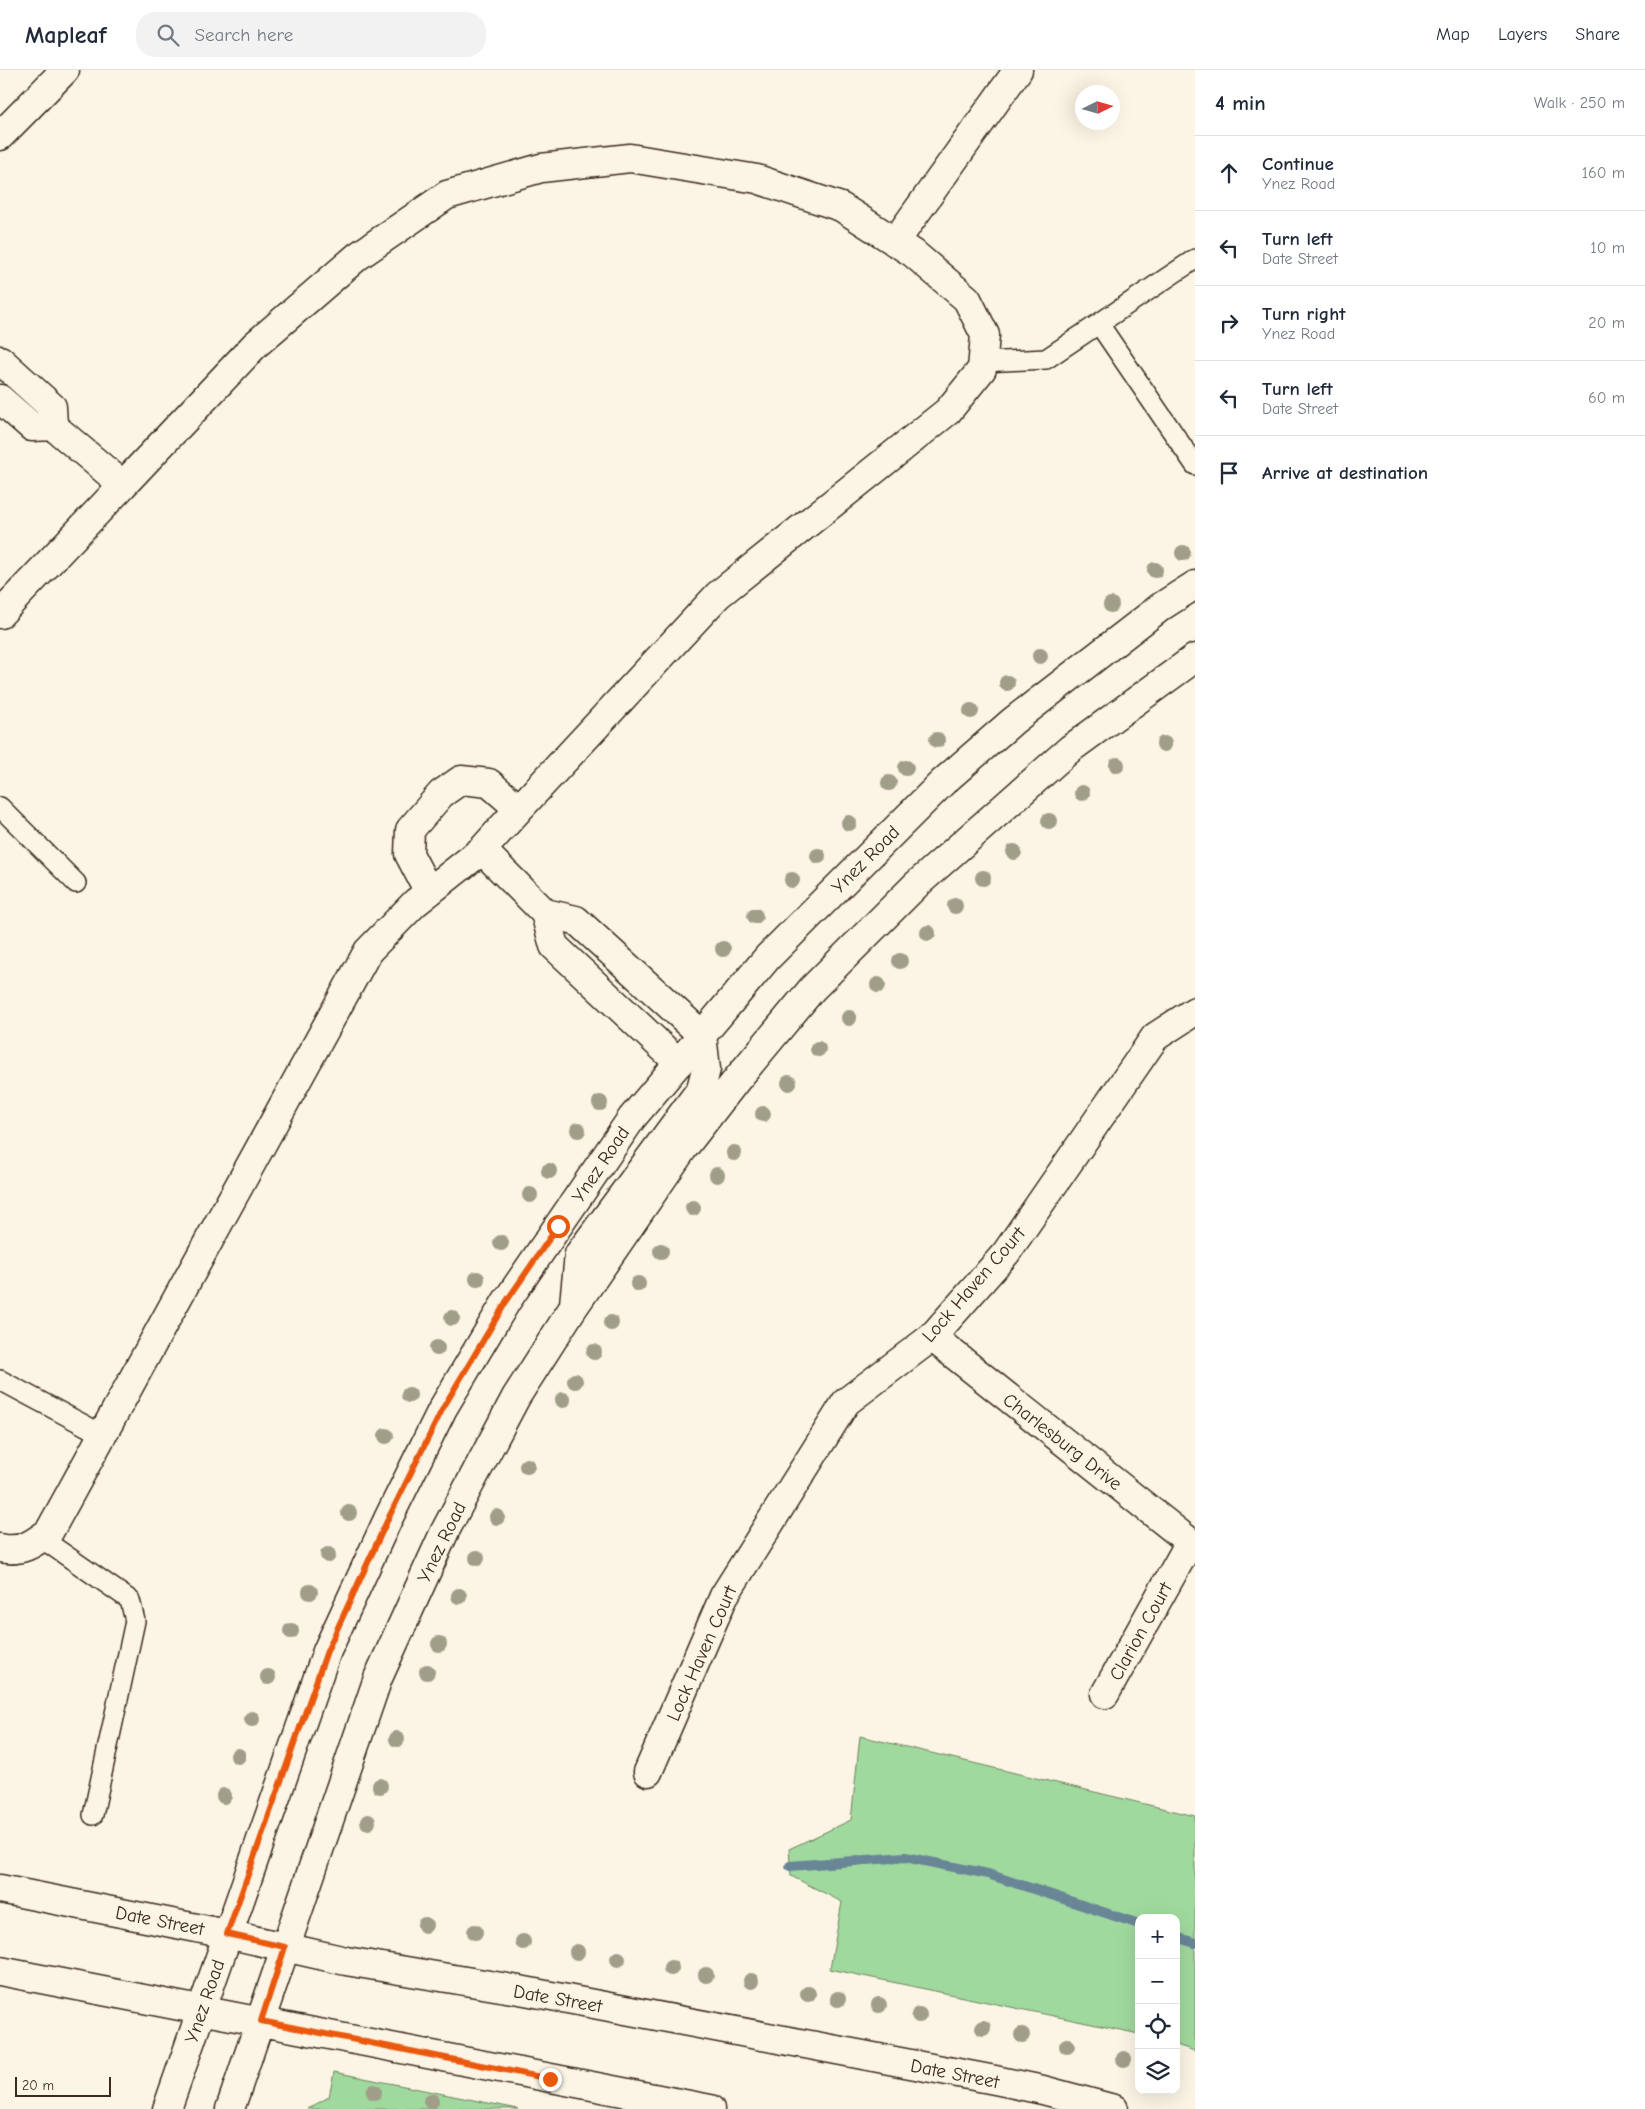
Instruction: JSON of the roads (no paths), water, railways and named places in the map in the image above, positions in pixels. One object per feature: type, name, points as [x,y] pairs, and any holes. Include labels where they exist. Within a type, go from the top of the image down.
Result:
[{"type":"main road","points":[[0,136],[65,70]]},
{"type":"main road","points":[[895,242],[1018,70]]},
{"type":"main road","points":[[0,614],[255,344],[358,256],[447,196],[541,168],[630,158],[757,179],[842,207],[913,253],[967,299],[985,335],[982,370],[948,411],[718,596],[482,850],[415,903],[368,951],[49,1532],[31,1546],[8,1550],[0,1548]]},
{"type":"main road","points":[[0,360],[52,407],[54,426],[123,485]]},
{"type":"main road","points":[[0,399],[32,428],[54,426]]},
{"type":"main road","name":"Ynez Road","points":[[167,2109],[327,1651],[388,1519],[443,1408],[506,1302],[626,1126],[768,957],[943,782],[1013,721],[1162,606],[1195,585]]},
{"type":"main road","name":"Ynez Road","points":[[230,2109],[378,1678],[445,1531],[516,1396],[573,1308],[682,1150],[812,989],[916,885],[1070,750],[1195,658]]},
{"type":"main road","points":[[429,892],[409,854],[410,830],[441,794],[461,780],[488,783],[519,809]]},
{"type":"main road","points":[[482,850],[544,913],[554,946],[679,1063]]},
{"type":"main road","points":[[544,913],[576,920],[702,1035],[706,1069],[701,1089],[579,1254],[573,1308]]},
{"type":"main road","name":"Lock Haven Court","points":[[648,1772],[724,1596],[846,1402],[932,1337],[1006,1253],[1155,1038],[1195,1011]]},
{"type":"main road","name":"Charlesburg Drive","points":[[932,1337],[1193,1544]]},
{"type":"main road","name":"Clarion Court","points":[[1105,1694],[1193,1544]]},
{"type":"main road","name":"Date Street","points":[[0,1889],[227,1934],[346,1961],[525,1991],[918,2065],[1043,2090],[1114,2109]]},
{"type":"main road","points":[[0,1971],[710,2109]]},
{"type":"lane","points":[[983,362],[1046,359],[1195,260]]},
{"type":"lane","points":[[1099,324],[1195,465]]},
{"type":"lane","points":[[0,807],[76,883]]},
{"type":"lane","points":[[0,1380],[103,1435]]},
{"type":"lane","points":[[41,1538],[130,1600],[135,1621],[93,1815]]},
{"type":"waterway","points":[[790,1866],[905,1857],[988,1874],[1135,1923]]},
{"type":"waterway","points":[[1180,1938],[1195,1943]]}]
